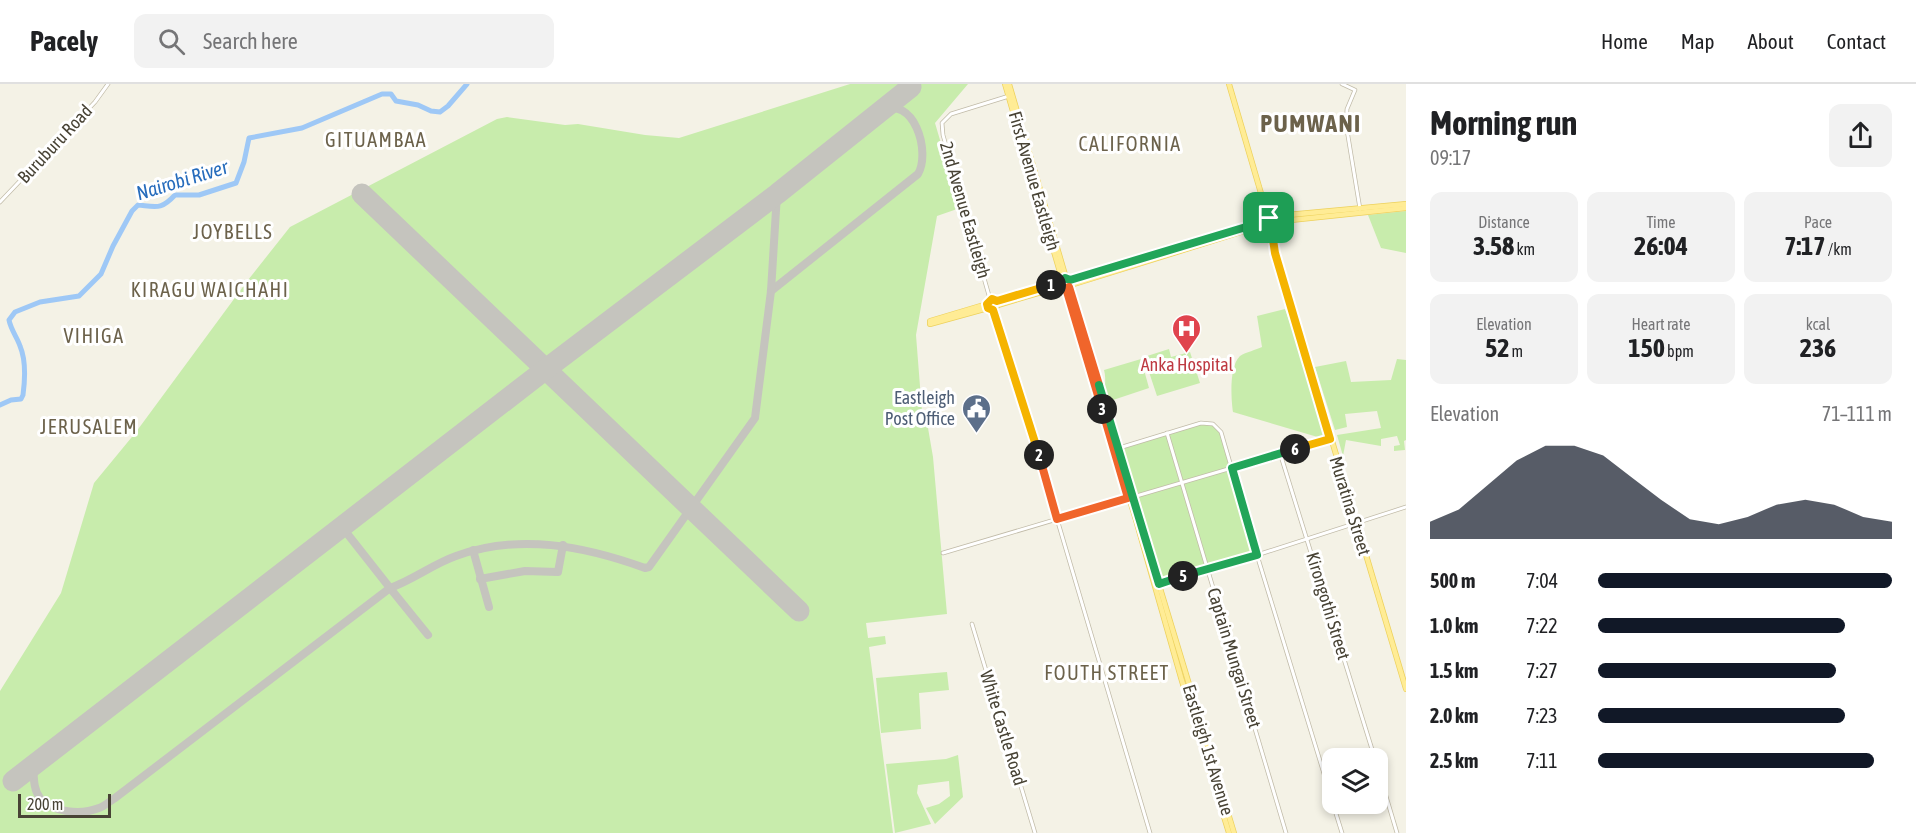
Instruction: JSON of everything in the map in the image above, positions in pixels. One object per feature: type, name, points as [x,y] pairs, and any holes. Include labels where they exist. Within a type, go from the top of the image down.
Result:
[{"type":"main road","name":"First Avenue Eastleigh","points":[[1007,84],[1066,283]]},
{"type":"main road","name":"First Avenue Eastleigh","points":[[1007,84],[1066,283]]},
{"type":"main road","name":"Muratina Street","points":[[1229,84],[1265,207],[1275,253],[1406,689]]},
{"type":"main road","points":[[1267,223],[1406,206]]},
{"type":"main road","points":[[997,303],[930,324],[930,321],[1267,223],[1360,209],[1406,206]]},
{"type":"main road","name":"Eastleigh 1st Avenue","points":[[1066,283],[1119,448],[1131,497],[1234,833]]},
{"type":"main road","name":"Eastleigh 1st Avenue","points":[[1066,283],[1229,833]]},
{"type":"street","name":"Buruburu Road","points":[[0,202],[92,105],[108,84]]},
{"type":"street","points":[[1342,84],[1355,90],[1347,110],[1346,124],[1360,209]]},
{"type":"street","name":"2nd Avenue Eastleigh","points":[[1009,96],[951,114],[942,123],[943,135],[990,305],[1088,621],[1150,833]]},
{"type":"street","points":[[1119,448],[1207,423],[1219,428],[1225,441],[1257,555],[1322,766]]},
{"type":"street","name":"Captain Mungai Street","points":[[1167,433],[1286,833]]},
{"type":"street","points":[[943,553],[1330,439]]},
{"type":"street","name":"Kirongothi Street","points":[[1280,453],[1372,748]]},
{"type":"street","points":[[1159,584],[1406,507]]},
{"type":"street","name":"White Castle Road","points":[[972,624],[1035,833]]},
{"type":"street","points":[[1388,803],[1397,833]]},
{"type":"street","points":[[1336,814],[1342,833]]},
{"type":"green space","points":[[850,84],[968,84],[935,123],[960,208],[937,216],[916,335],[922,412],[928,428],[933,457],[947,614],[866,623],[868,638],[885,636],[886,644],[869,647],[893,833],[0,833],[0,691],[61,593],[94,483],[136,432],[290,227],[497,119],[507,117],[565,125],[578,124],[679,138]]},
{"type":"green space","points":[[1406,211],[1406,253],[1381,248],[1368,215]]},
{"type":"green space","points":[[1285,309],[1324,433],[1321,438],[1233,412],[1232,383],[1236,361],[1240,356],[1262,347],[1257,316]]},
{"type":"green space","points":[[1169,349],[1171,357],[1190,352],[1200,383],[1157,396],[1144,357]]},
{"type":"green space","points":[[1141,359],[1149,388],[1107,402],[1104,370]]},
{"type":"green space","points":[[1397,359],[1406,360],[1405,450],[1394,451],[1394,446],[1400,445],[1397,436],[1381,439],[1381,446],[1346,440],[1343,456],[1337,435],[1381,428],[1377,411],[1345,414],[1347,427],[1335,430],[1315,367],[1346,361],[1351,382],[1391,380]]},
{"type":"green space","points":[[1207,423],[1219,428],[1257,555],[1159,583],[1119,448]]},
{"type":"green space","points":[[947,672],[949,690],[919,693],[921,729],[881,733],[876,678]]},
{"type":"green space","points":[[958,755],[963,797],[935,824],[926,808],[939,804],[950,796],[949,781],[918,785],[917,793],[931,824],[895,833],[886,764],[946,759]]},
{"type":"waterway","name":"Nairobi River","points":[[0,405],[21,399],[24,389],[22,352],[9,320],[15,312],[40,302],[79,296],[101,274],[113,246],[132,211],[138,205],[158,206],[166,203],[175,195],[199,195],[236,183],[244,162],[249,138],[302,128],[382,94],[391,94],[396,101],[440,112],[467,84]]},
{"type":"taxiway","points":[[771,291],[918,174],[922,152],[917,128],[902,111],[892,108],[880,111]]},
{"type":"taxiway","points":[[428,635],[390,588],[456,556],[504,545],[551,545],[575,548],[645,568],[649,567],[755,418],[771,291],[777,194]]},
{"type":"taxiway","points":[[33,765],[36,791],[40,798],[52,807],[76,812],[101,807],[390,588],[342,527]]},
{"type":"taxiway","points":[[480,579],[525,571],[558,572],[563,545]]},
{"type":"taxiway","points":[[473,550],[489,607]]},
{"type":"runway","points":[[13,781],[546,369],[777,194],[911,87]]},
{"type":"runway","points":[[362,194],[799,611]]},
{"type":"place","name":"Anka Hospital","points":[[1187,354]]},
{"type":"place","name":"Eastleigh Post Office","points":[[976,434]]},
{"type":"district","name":"PUMWANI","points":[[1311,124]]},
{"type":"district","name":"GITUAMBAA","points":[[376,140]]},
{"type":"district","name":"CALIFORNIA","points":[[1130,144]]},
{"type":"district","name":"JOYBELLS","points":[[233,232]]},
{"type":"district","name":"KIRAGU WAICHAHI","points":[[210,290]]},
{"type":"district","name":"VIHIGA","points":[[94,336]]},
{"type":"district","name":"JERUSALEM","points":[[89,427]]},
{"type":"district","name":"FOUTH STREET","points":[[1107,673]]},
{"type":"route","points":[[1266,217],[1269,218],[1272,222],[1275,253],[1330,439],[1232,468],[1257,555],[1159,584],[1069,287],[1066,288],[1128,498],[1057,519],[993,310],[988,308],[987,303],[992,299],[997,301],[1058,283],[1065,278],[1070,280],[1256,224],[1262,222],[1266,217]]}]
